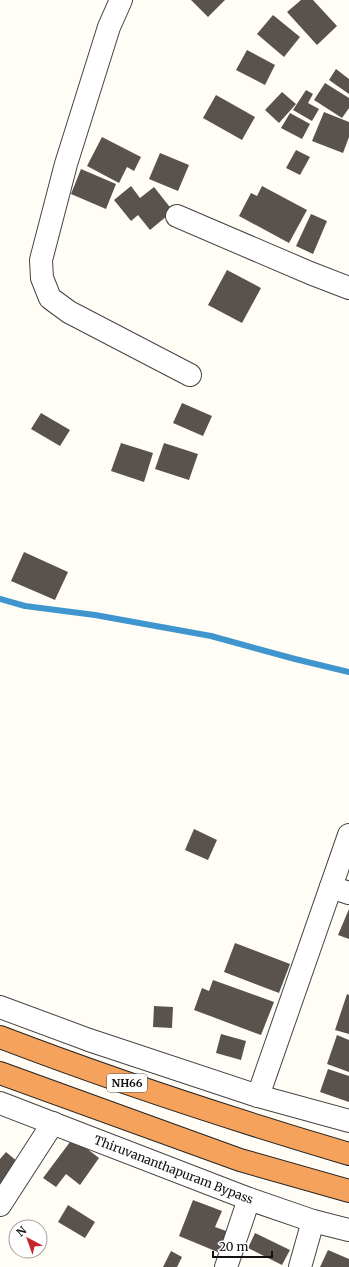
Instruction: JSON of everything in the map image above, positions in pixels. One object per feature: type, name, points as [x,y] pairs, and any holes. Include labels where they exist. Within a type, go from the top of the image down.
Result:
[{"type":"highway","name":"NH66","points":[[0,1037],[63,1061],[255,1126],[349,1154]]},
{"type":"highway","name":"NH66","points":[[0,1073],[240,1160],[349,1191]]},
{"type":"street","points":[[121,0],[109,27],[66,164],[41,260],[42,278],[50,298],[69,312],[190,375]]},
{"type":"street","points":[[177,216],[310,273],[349,288]]},
{"type":"street","points":[[258,1096],[340,890],[349,835]]},
{"type":"street","points":[[0,1007],[89,1040],[258,1096],[349,1121]]},
{"type":"street","name":"Thiruvananthapuram Bypass","points":[[0,1103],[249,1199],[313,1221],[349,1230]]},
{"type":"street","points":[[0,1205],[54,1123]]},
{"type":"street","points":[[226,1267],[249,1199]]},
{"type":"street","points":[[300,1267],[313,1221]]},
{"type":"building","points":[[191,0],[225,0],[208,17]]},
{"type":"building","points":[[301,0],[313,0],[337,26],[317,45],[287,12]]},
{"type":"building","points":[[273,15],[300,37],[284,57],[257,34]]},
{"type":"building","points":[[247,50],[275,65],[265,85],[236,70]]},
{"type":"building","points":[[336,69],[349,79],[349,94],[329,80]]},
{"type":"building","points":[[325,83],[349,98],[349,108],[342,118],[314,100]]},
{"type":"building","points":[[306,90],[313,94],[308,103],[319,109],[312,121],[293,110]]},
{"type":"building","points":[[282,92],[296,104],[279,123],[265,110]]},
{"type":"building","points":[[216,95],[255,117],[242,140],[203,118]]},
{"type":"building","points":[[324,112],[349,122],[349,137],[343,153],[312,141]]},
{"type":"building","points":[[290,113],[310,124],[302,139],[281,128]]},
{"type":"building","points":[[102,137],[141,157],[134,171],[127,167],[119,183],[87,166]]},
{"type":"building","points":[[296,150],[310,157],[300,175],[286,168]]},
{"type":"building","points":[[160,153],[189,165],[178,191],[149,179]]},
{"type":"building","points":[[81,169],[116,184],[106,209],[71,194]]},
{"type":"building","points":[[131,186],[140,198],[154,187],[173,211],[150,230],[138,215],[131,221],[114,200]]},
{"type":"building","points":[[262,186],[307,210],[289,243],[239,216],[251,193],[257,196]]},
{"type":"building","points":[[311,214],[327,221],[313,254],[296,246]]},
{"type":"building","points":[[227,270],[261,288],[242,323],[208,305]]},
{"type":"building","points":[[182,403],[212,416],[203,436],[173,423]]},
{"type":"building","points":[[41,413],[70,430],[60,446],[31,429]]},
{"type":"building","points":[[121,443],[153,453],[144,482],[111,471]]},
{"type":"building","points":[[164,443],[198,454],[189,480],[155,469]]},
{"type":"building","points":[[24,552],[68,572],[55,600],[11,581]]},
{"type":"building","points":[[194,829],[217,840],[208,860],[185,850]]},
{"type":"building","points":[[349,909],[349,939],[338,935]]},
{"type":"building","points":[[235,943],[290,964],[279,993],[224,972]]},
{"type":"building","points":[[213,980],[274,1002],[261,1035],[194,1010],[202,988],[209,991]]},
{"type":"building","points":[[347,994],[349,995],[349,1034],[335,1030]]},
{"type":"building","points":[[154,1006],[173,1007],[172,1028],[153,1027]]},
{"type":"building","points":[[221,1034],[246,1041],[241,1060],[216,1053]]},
{"type":"building","points":[[337,1035],[349,1040],[349,1072],[327,1064]]},
{"type":"building","points":[[328,1069],[349,1076],[349,1102],[320,1092]]},
{"type":"building","points":[[73,1138],[99,1158],[80,1185],[66,1174],[56,1187],[43,1178]]},
{"type":"building","points":[[6,1152],[24,1167],[0,1185],[0,1159]]},
{"type":"building","points":[[193,1200],[222,1211],[215,1227],[229,1232],[220,1253],[179,1236]]},
{"type":"building","points":[[68,1205],[95,1222],[85,1238],[58,1222]]},
{"type":"building","points":[[255,1233],[290,1250],[282,1265],[248,1248]]},
{"type":"building","points":[[328,1250],[349,1259],[349,1267],[320,1267]]},
{"type":"building","points":[[171,1251],[182,1257],[177,1267],[163,1267]]},
{"type":"waterway","points":[[0,599],[25,606],[95,615],[211,636],[349,672]]}]
